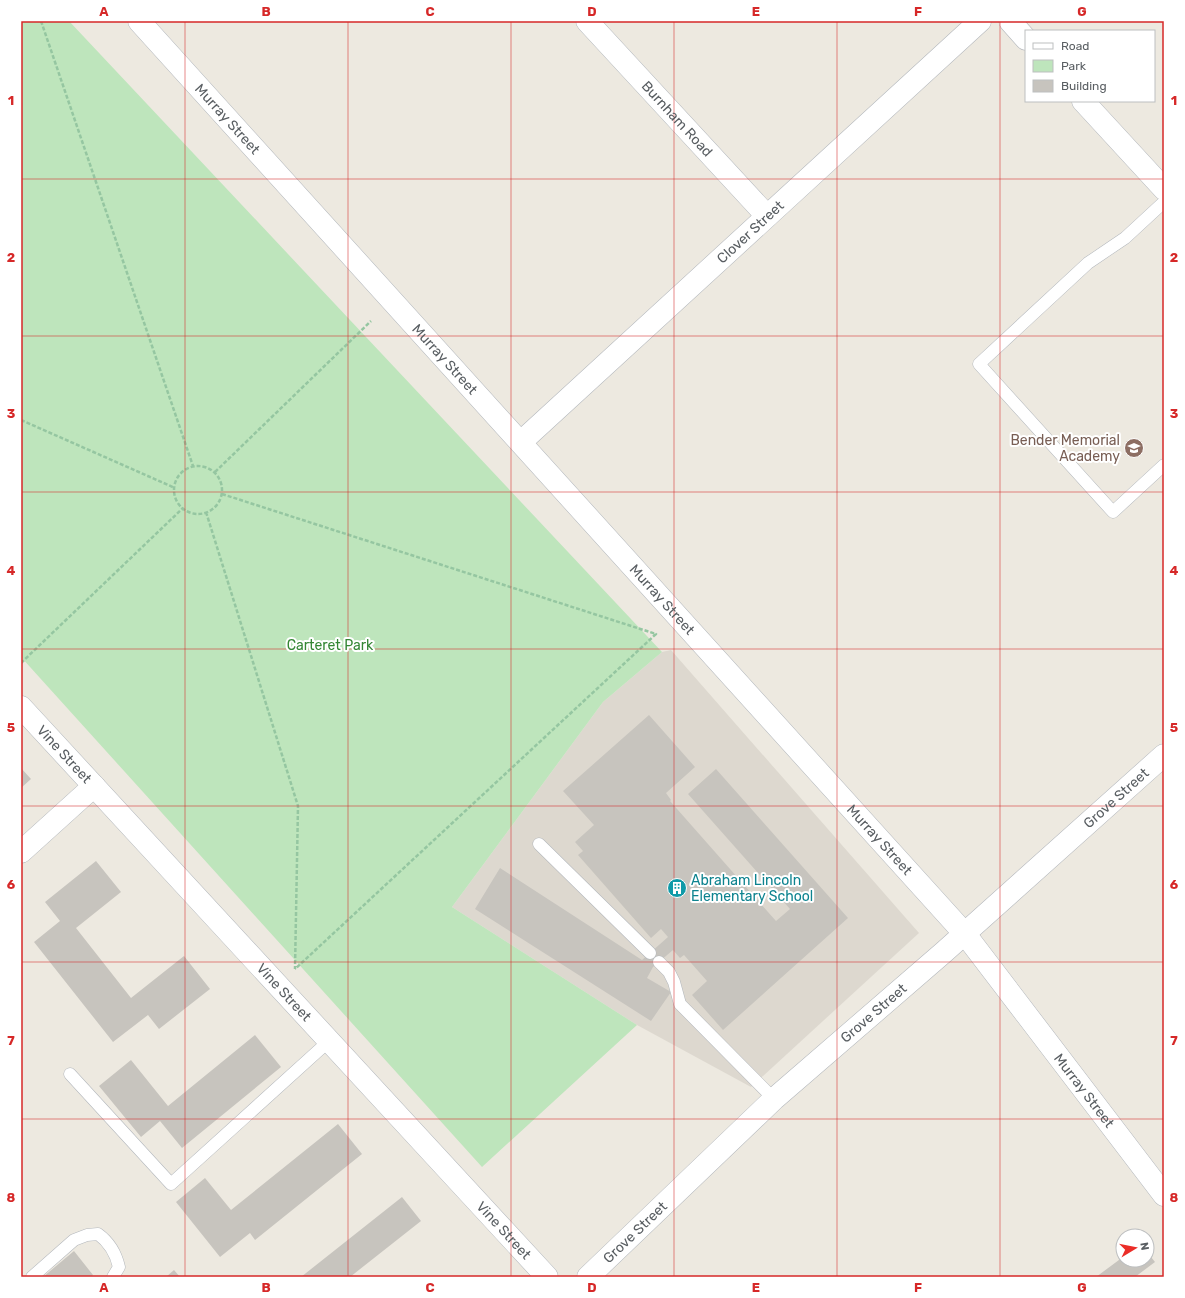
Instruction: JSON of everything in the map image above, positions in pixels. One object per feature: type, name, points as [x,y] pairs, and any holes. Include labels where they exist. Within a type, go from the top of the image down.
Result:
[{"type":"street","name":"Murray Street","points":[[139,21],[965,934],[1164,1195]]},
{"type":"street","name":"Burnham Road","points":[[587,21],[767,216]]},
{"type":"street","name":"Clover Street","points":[[521,442],[980,21]]},
{"type":"street","points":[[1010,21],[1025,38]]},
{"type":"street","points":[[1084,102],[1164,189]]},
{"type":"street","name":"Vine Street","points":[[21,707],[547,1277]]},
{"type":"street","name":"Grove Street","points":[[588,1277],[774,1099],[965,934],[1164,755]]},
{"type":"street","points":[[21,852],[94,786]]},
{"type":"lane","points":[[1164,202],[1125,238],[1088,263],[979,364],[1113,512],[1164,465]]},
{"type":"lane","points":[[539,844],[650,953]]},
{"type":"lane","points":[[659,962],[669,972],[674,982],[680,1004],[774,1099]]},
{"type":"lane","points":[[70,1074],[171,1184],[329,1042]]},
{"type":"lane","points":[[32,1277],[74,1240],[87,1235],[98,1234],[104,1239],[116,1256],[119,1267],[113,1277]]},
{"type":"path","points":[[41,21],[193,466]]},
{"type":"path","points":[[214,472],[371,321]]},
{"type":"path","points":[[21,420],[174,488]]},
{"type":"path","points":[[193,466],[207,467],[219,478],[222,486],[222,494],[213,508],[198,514],[183,508],[175,496],[174,488],[180,474],[193,466]]},
{"type":"path","points":[[206,512],[298,806],[295,969],[656,634],[222,494]]},
{"type":"path","points":[[21,663],[183,508]]},
{"type":"shaded area","points":[[671,650],[919,933],[751,1087],[637,1025],[452,907],[603,702],[662,652]]},
{"type":"green space","name":"Carteret Park","points":[[21,21],[69,21],[662,652],[603,702],[452,907],[637,1025],[482,1167],[21,657]]},
{"type":"building","name":"Abraham Lincoln Elementary School","points":[[649,715],[695,767],[666,793],[671,800],[670,801],[776,921],[790,909],[688,794],[716,769],[848,918],[723,1030],[692,995],[707,981],[684,955],[680,958],[673,950],[653,967],[647,978],[671,992],[651,1021],[475,909],[500,868],[642,960],[668,937],[661,929],[651,938],[578,855],[583,851],[575,842],[594,825],[563,791]]},
{"type":"building","points":[[21,768],[31,779],[21,788]]},
{"type":"building","points":[[96,861],[121,892],[76,928],[131,998],[184,956],[210,989],[159,1029],[148,1015],[113,1042],[34,942],[60,921],[45,902]]},
{"type":"building","points":[[255,1035],[281,1067],[182,1148],[160,1121],[141,1137],[99,1086],[131,1060],[168,1106]]},
{"type":"building","points":[[338,1124],[362,1154],[255,1240],[250,1233],[220,1257],[176,1202],[205,1178],[231,1210]]},
{"type":"building","points":[[402,1197],[421,1221],[350,1277],[301,1277]]},
{"type":"building","points":[[74,1251],[93,1275],[91,1277],[43,1277]]},
{"type":"building","points":[[1115,1263],[1115,1268],[1147,1268],[1135,1277],[1096,1277]]},
{"type":"building","points":[[174,1270],[180,1277],[166,1277]]},
{"type":"place","name":"Bender Memorial Academy","points":[[1134,448]]},
{"type":"place","name":"Abraham Lincoln Elementary School","points":[[677,888]]}]
